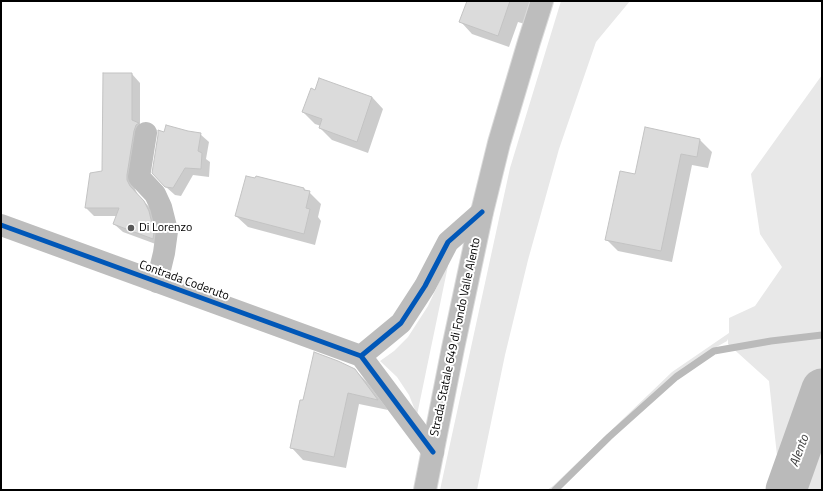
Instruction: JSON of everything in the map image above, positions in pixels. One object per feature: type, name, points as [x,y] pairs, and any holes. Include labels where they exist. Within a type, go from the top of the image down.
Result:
[{"type":"street","name":"Strada Statale 649 di Fondo Valle Alento","points":[[425,490],[482,212],[499,143],[542,1]]},
{"type":"street","points":[[146,133],[139,177],[154,194],[162,207],[166,231],[164,253],[157,282]]},
{"type":"street","points":[[432,452],[361,356],[401,323],[425,286],[448,242],[482,212]]},
{"type":"street","name":"Contrada Coderuto","points":[[1,225],[361,356]]},
{"type":"shaded area","points":[[561,1],[630,1],[596,42],[559,149],[528,260],[505,355],[477,490],[440,490],[510,168]]},
{"type":"shaded area","points":[[822,75],[822,490],[773,490],[778,465],[769,381],[728,344],[728,339],[704,354],[665,384],[553,490],[547,490],[553,486],[672,372],[729,333],[729,318],[755,306],[782,267],[760,234],[751,174]]},
{"type":"shaded area","points":[[449,261],[417,415],[409,395],[397,377],[380,361],[394,351],[408,337],[428,306]]},
{"type":"building","points":[[467,1],[510,1],[498,36],[459,22]]},
{"type":"building","points":[[103,73],[132,73],[132,120],[139,123],[136,125],[134,131],[127,180],[130,186],[144,201],[149,211],[154,232],[153,239],[113,224],[119,208],[85,208],[90,173],[102,171]]},
{"type":"building","points":[[319,78],[372,97],[357,142],[319,128],[322,119],[302,112],[311,88],[315,90]]},
{"type":"building","points":[[166,125],[201,133],[198,151],[202,153],[201,169],[185,168],[173,188],[165,187],[152,173],[158,130],[164,132]]},
{"type":"building","points":[[645,127],[700,139],[697,157],[681,154],[661,251],[605,240],[620,171],[635,174]]},
{"type":"building","points":[[246,176],[255,178],[256,176],[304,188],[304,190],[310,191],[306,208],[310,209],[304,234],[235,216]]},
{"type":"building","points":[[314,352],[355,369],[378,400],[348,393],[334,457],[290,448],[300,400],[303,400]]},
{"type":"waterway","points":[[555,490],[609,437],[676,377],[714,351],[771,341],[822,335]]},
{"type":"waterway","name":"Alento","points":[[786,490],[822,389]]},
{"type":"cycle path","points":[[361,356],[401,323],[425,286],[448,242],[482,212]]},
{"type":"cycle path","points":[[1,225],[361,356],[433,452]]},
{"type":"place","name":"Di Lorenzo","points":[[131,228]]}]
